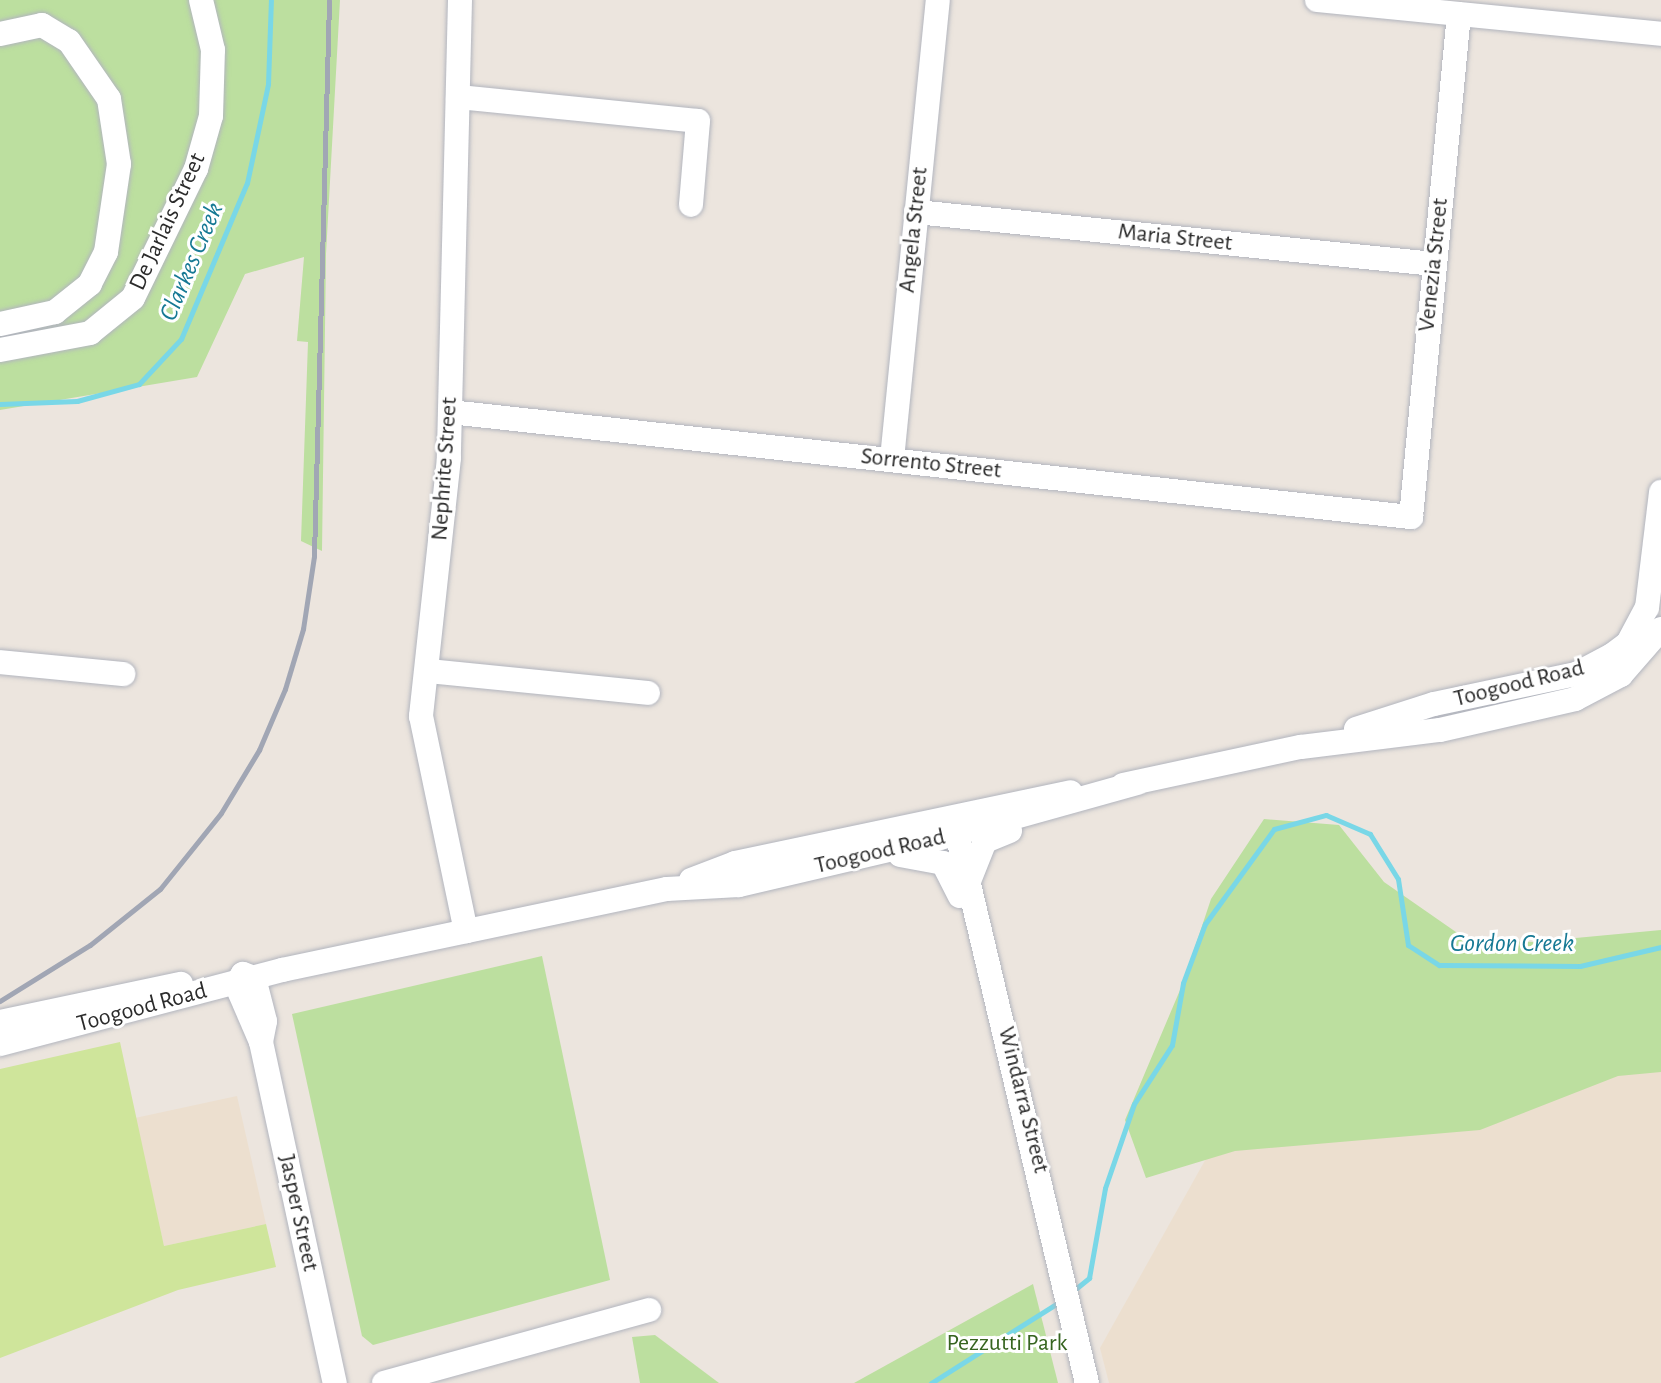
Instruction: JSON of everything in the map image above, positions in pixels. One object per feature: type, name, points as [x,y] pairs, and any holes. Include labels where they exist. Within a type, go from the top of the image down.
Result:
[{"type":"street","name":"De Jarlais Street","points":[[0,350],[90,333],[133,298],[196,169],[211,116],[213,50],[201,0]]},
{"type":"street","name":"Nephrite Street","points":[[460,0],[450,412],[428,671],[421,716],[466,931]]},
{"type":"street","name":"Angela Street","points":[[892,459],[938,0]]},
{"type":"street","points":[[1317,0],[1661,34]]},
{"type":"street","name":"Venezia Street","points":[[1411,517],[1459,14]]},
{"type":"street","points":[[0,34],[42,25],[69,41],[109,99],[119,164],[106,252],[90,284],[55,312],[0,324]]},
{"type":"street","points":[[458,97],[698,121],[691,205]]},
{"type":"street","name":"Maria Street","points":[[916,212],[1434,264]]},
{"type":"street","name":"Sorrento Street","points":[[450,412],[1411,517]]},
{"type":"street","name":"Toogood Road","points":[[1301,747],[1434,704],[1576,674],[1612,655],[1628,643],[1647,608],[1661,492]]},
{"type":"street","name":"Toogood Road","points":[[0,1044],[282,970],[667,889],[739,885],[869,854],[1051,794],[1137,783],[1301,747],[1440,730],[1575,699],[1621,675],[1661,629]]},
{"type":"street","points":[[0,662],[123,674]]},
{"type":"street","points":[[428,671],[648,693]]},
{"type":"street","points":[[969,881],[990,838],[1101,807],[1210,767]]},
{"type":"street","name":"Toogood Road","points":[[667,889],[735,863],[955,826]]},
{"type":"street","name":"Windarra Street","points":[[955,826],[1061,1254],[1086,1372]]},
{"type":"street","points":[[869,854],[924,855],[953,874],[1014,1066]]},
{"type":"street","name":"Toogood Road","points":[[0,1022],[245,979]]},
{"type":"street","name":"Jasper Street","points":[[245,979],[265,1021],[261,1042],[335,1383]]},
{"type":"street","points":[[384,1383],[649,1310]]},
{"type":"shaded area","points":[[1661,1014],[1661,1383],[1109,1383],[1100,1348],[1236,1105]]},
{"type":"shaded area","points":[[237,1096],[266,1224],[164,1246],[135,1118]]},
{"type":"green space","points":[[0,0],[340,0],[326,254],[322,551],[301,541],[308,342],[297,341],[304,257],[245,274],[197,377],[0,410]]},
{"type":"green space","points":[[1264,819],[1339,825],[1384,882],[1466,939],[1533,942],[1661,930],[1661,1072],[1618,1076],[1480,1130],[1235,1151],[1146,1178],[1125,1120],[1183,983],[1211,899]]},
{"type":"green space","points":[[542,956],[610,1280],[373,1345],[362,1336],[292,1014]]},
{"type":"green space","points":[[120,1042],[164,1246],[266,1224],[276,1267],[178,1290],[0,1358],[0,1069]]},
{"type":"green space","name":"Pezzutti Park","points":[[1033,1284],[1058,1383],[854,1383]]},
{"type":"green space","points":[[655,1335],[719,1383],[640,1383],[632,1337]]},
{"type":"waterway","name":"Clarkes Creek","points":[[0,404],[77,401],[139,384],[181,339],[247,183],[268,84],[271,0]]},
{"type":"waterway","name":"Gordon Creek","points":[[1073,1291],[1089,1278],[1105,1188],[1134,1104],[1172,1045],[1183,983],[1205,924],[1274,829],[1326,815],[1370,834],[1398,879],[1408,945],[1439,965],[1580,966],[1661,947]]},
{"type":"waterway","name":"Gordon Creek","points":[[931,1383],[1059,1302]]},
{"type":"railway","points":[[0,1001],[90,945],[160,889],[221,813],[259,750],[285,689],[303,629],[314,556],[329,0]]}]
